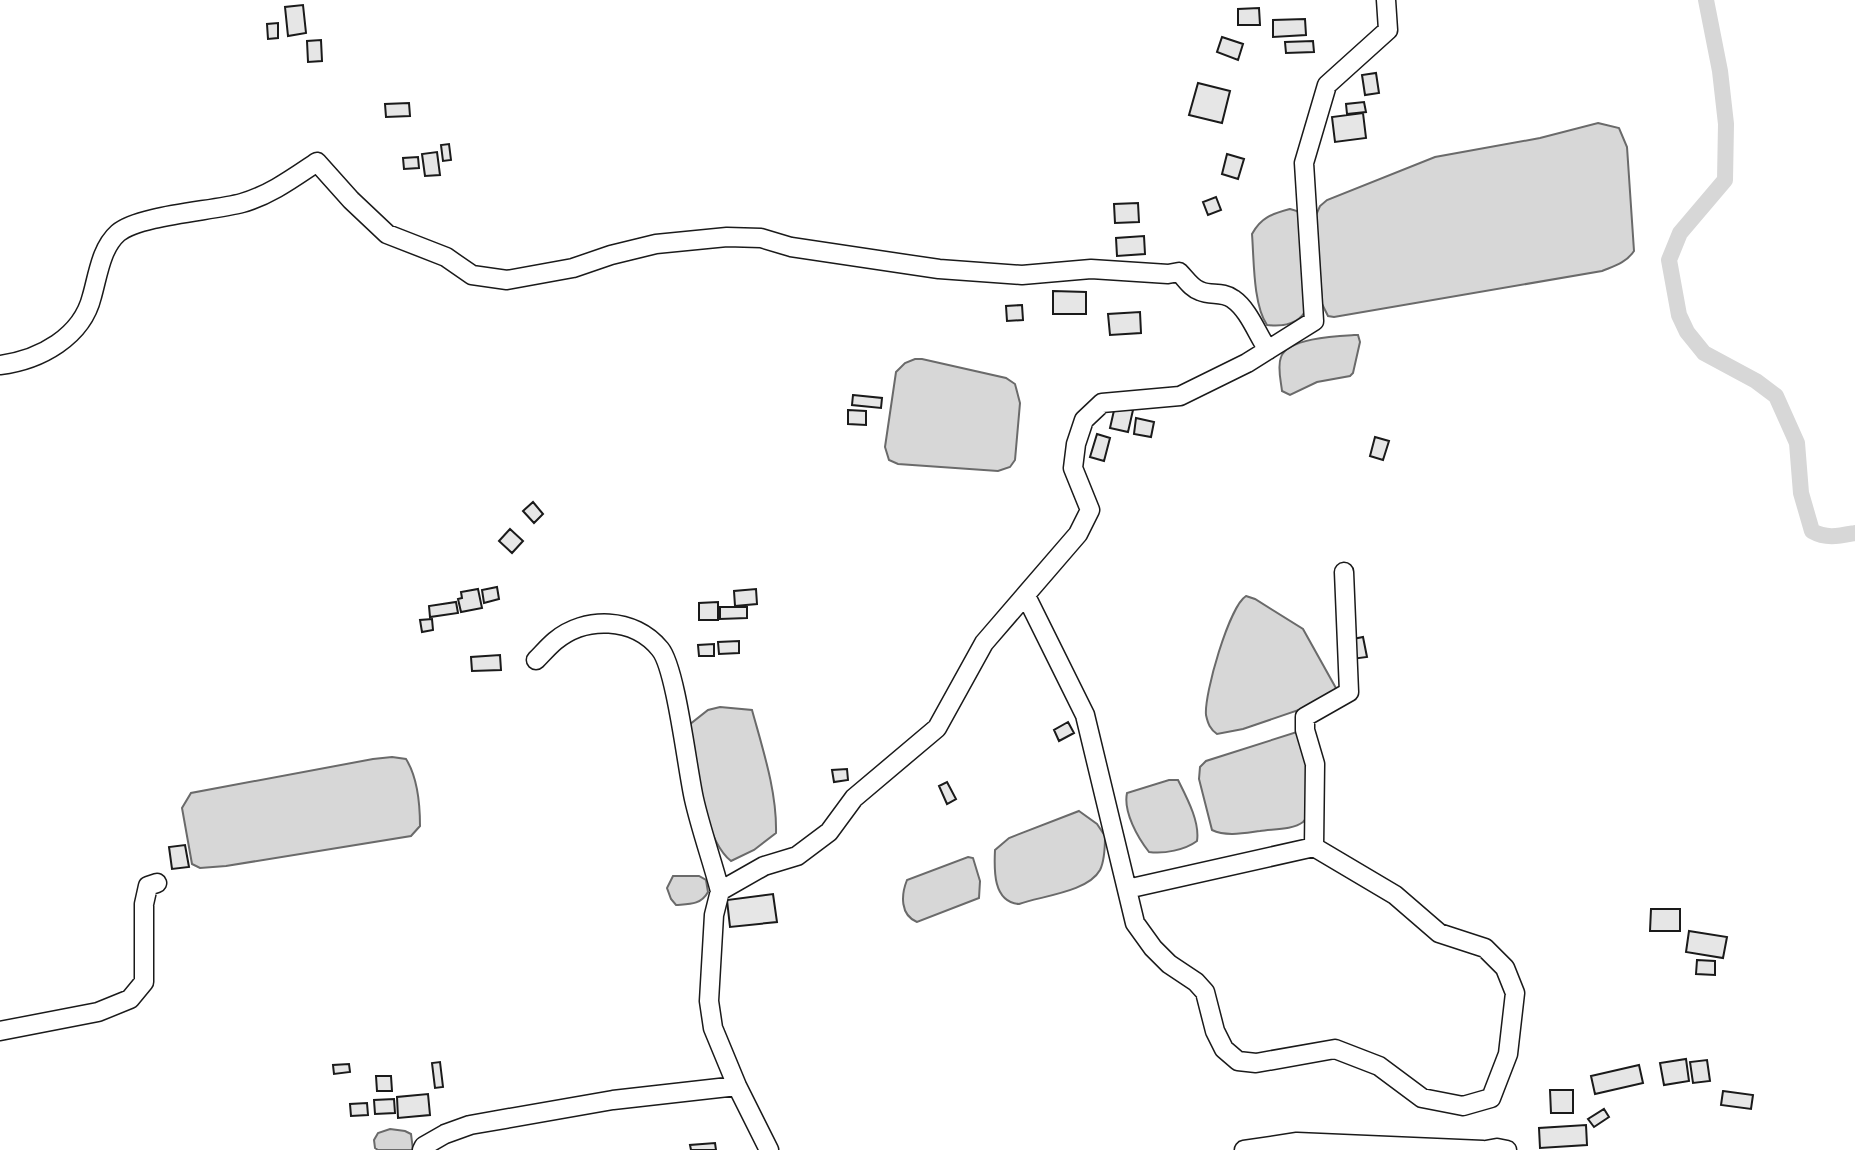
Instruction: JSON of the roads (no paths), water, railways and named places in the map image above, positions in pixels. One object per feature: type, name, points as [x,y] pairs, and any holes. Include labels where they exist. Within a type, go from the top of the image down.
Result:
[{"type":"street","points":[[720,891],[764,866],[797,856],[829,832],[854,797],[937,728],[984,643],[1078,534],[1090,510],[1073,468],[1076,444],[1084,420],[1102,403],[1181,396],[1268,350],[1314,321],[1304,163],[1327,85],[1388,30],[1386,0]]},
{"type":"street","points":[[0,365],[39,355],[65,339],[87,312],[100,263],[119,232],[136,224],[262,197],[317,162],[351,200],[387,234],[446,257],[472,275],[507,280],[573,268],[656,244],[727,237],[761,238],[791,247],[939,269],[1022,275],[1091,269],[1168,274],[1179,272],[1189,284],[1201,292],[1220,293],[1232,298],[1243,308],[1268,350]]},
{"type":"street","points":[[1314,847],[1315,764],[1305,730],[1305,717],[1349,692],[1344,572]]},
{"type":"street","points":[[1026,596],[1085,715],[1135,923],[1153,948],[1169,964],[1205,992],[1215,1031],[1224,1049],[1238,1061],[1256,1063],[1335,1049],[1378,1066],[1422,1098],[1463,1106],[1491,1098],[1508,1054],[1516,993],[1505,968],[1485,948],[1439,933],[1395,895],[1314,847],[1127,889]]},
{"type":"street","points":[[536,660],[556,640],[580,627],[618,623],[636,630],[660,649],[669,671],[694,799],[720,891],[714,915],[709,1001],[713,1028],[737,1086],[769,1150]]},
{"type":"street","points":[[0,1031],[98,1012],[130,999],[144,982],[144,904],[148,887],[157,883]]},
{"type":"street","points":[[422,1150],[424,1146],[445,1134],[470,1125],[613,1100],[737,1086]]},
{"type":"street","points":[[1244,1150],[1297,1142],[1507,1150]]},
{"type":"waterway","points":[[1706,0],[1720,71],[1726,124],[1725,180],[1680,233],[1669,260],[1679,315],[1687,332],[1704,353],[1756,381],[1776,396],[1797,443],[1801,493],[1812,531],[1828,536],[1855,533]]}]
